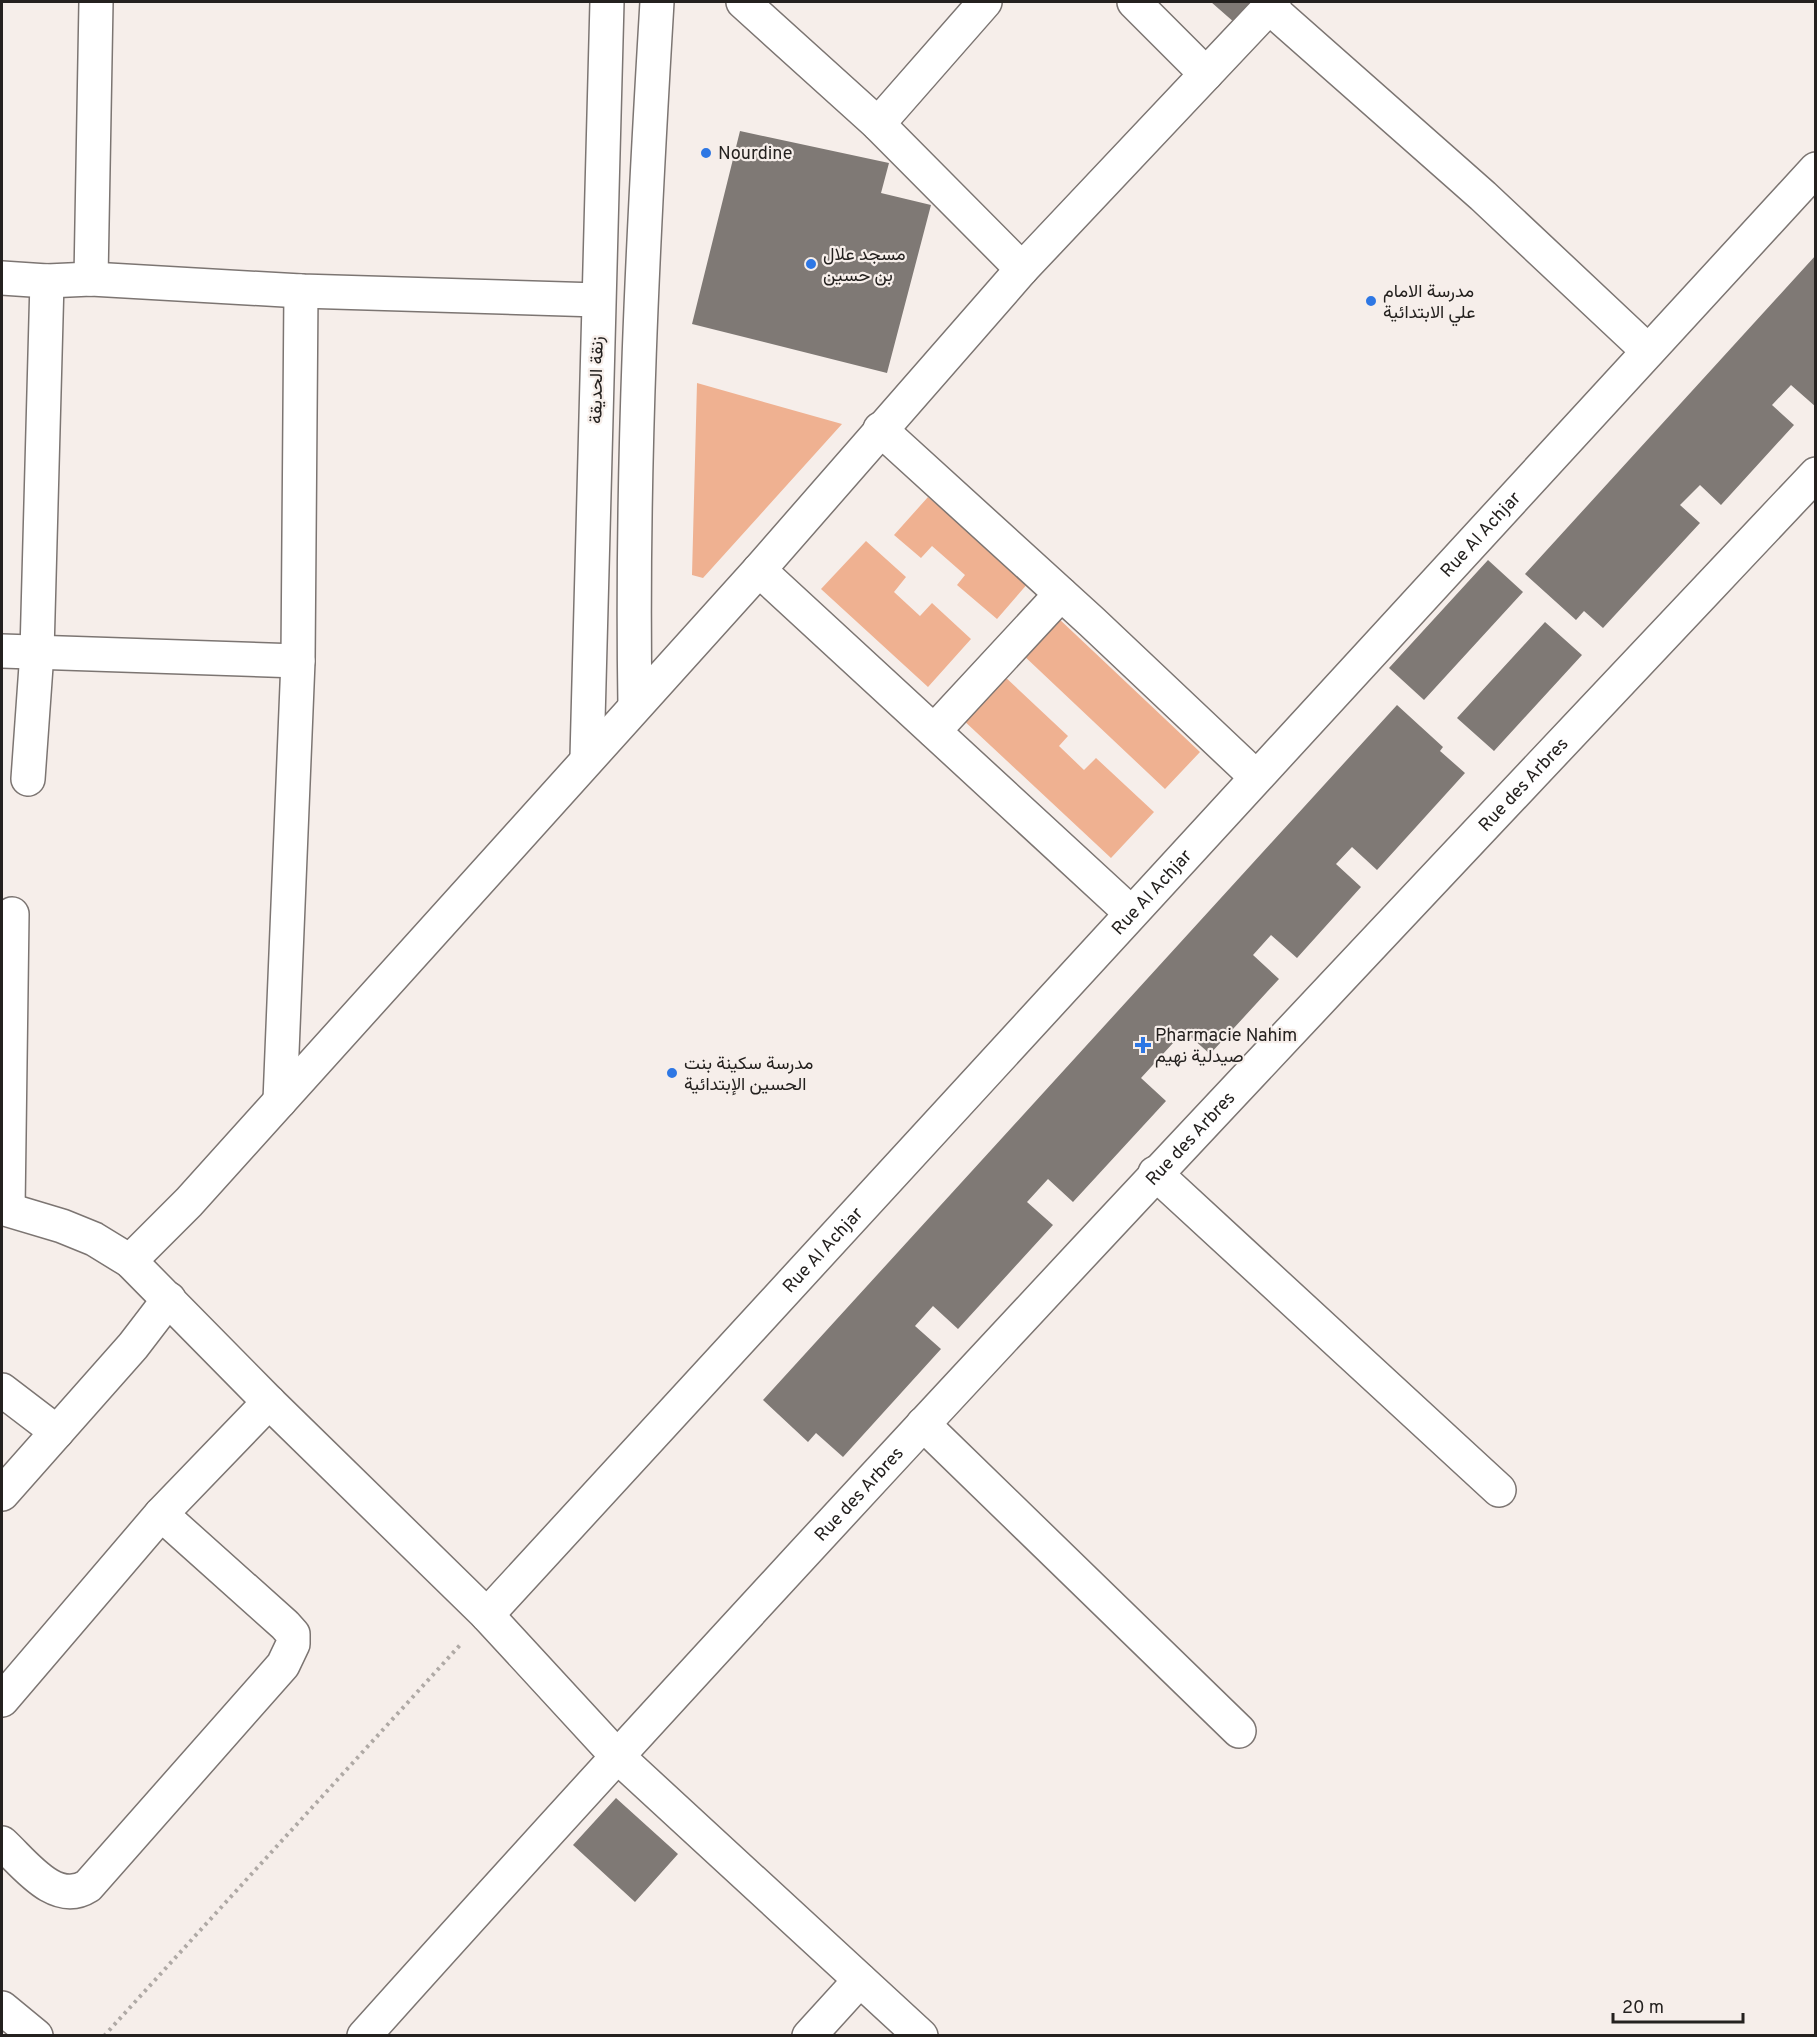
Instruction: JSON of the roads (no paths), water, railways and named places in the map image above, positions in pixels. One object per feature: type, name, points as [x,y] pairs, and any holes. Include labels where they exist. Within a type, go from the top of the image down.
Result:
[{"type":"street","points":[[91,279],[96,2]]},
{"type":"street","name":"زنقة الحديقة","points":[[587,758],[607,2]]},
{"type":"street","points":[[635,705],[633,599],[642,254],[657,2]]},
{"type":"street","points":[[743,2],[878,124],[1022,269]]},
{"type":"street","points":[[878,124],[985,2]]},
{"type":"street","points":[[1134,2],[1206,74]]},
{"type":"street","points":[[130,1261],[161,1233],[587,758],[759,570],[1022,269],[1271,4],[1484,196],[1648,351]]},
{"type":"street","name":"Rue Al Achjar","points":[[488,1615],[1130,912],[1815,169]]},
{"type":"street","points":[[2,278],[47,281],[91,279],[301,291],[598,300]]},
{"type":"street","points":[[27,779],[37,652],[47,281]]},
{"type":"street","points":[[280,1101],[298,661],[301,291]]},
{"type":"street","points":[[880,429],[1061,594],[1255,776]]},
{"type":"street","name":"Rue des Arbres","points":[[364,2036],[616,1755],[1155,1173],[1815,474]]},
{"type":"street","points":[[759,570],[1130,912]]},
{"type":"street","points":[[934,731],[1061,594]]},
{"type":"street","points":[[2,651],[298,661]]},
{"type":"street","points":[[12,914],[4,1208],[94,1239],[130,1261],[269,1402],[488,1615],[616,1755],[921,2036]]},
{"type":"street","points":[[1155,1173],[1499,1490]]},
{"type":"street","points":[[2,1494],[133,1346],[169,1299]]},
{"type":"street","points":[[2,1390],[57,1432]]},
{"type":"street","points":[[2,1700],[161,1514],[269,1402]]},
{"type":"street","points":[[922,1424],[1239,1731]]},
{"type":"street","points":[[2,1843],[57,1890],[72,1893],[81,1891],[96,1877],[283,1665],[289,1655],[293,1644],[293,1634],[285,1625],[161,1514]]},
{"type":"street","points":[[808,2036],[860,1980]]},
{"type":"street","points":[[2,2008],[36,2036]]},
{"type":"place","name":"Nourdine","points":[[706,153]]},
{"type":"place","name":"مسجد علال بن حسين","points":[[811,264]]},
{"type":"place","name":"مدرسة الامام علي الابتدائية","points":[[1371,301]]},
{"type":"place","name":"Pharmacie Nahim صيدلية نهيم","points":[[1143,1045]]},
{"type":"place","name":"مدرسة سكينة بنت الحسين الإبتدائية","points":[[672,1073]]}]
